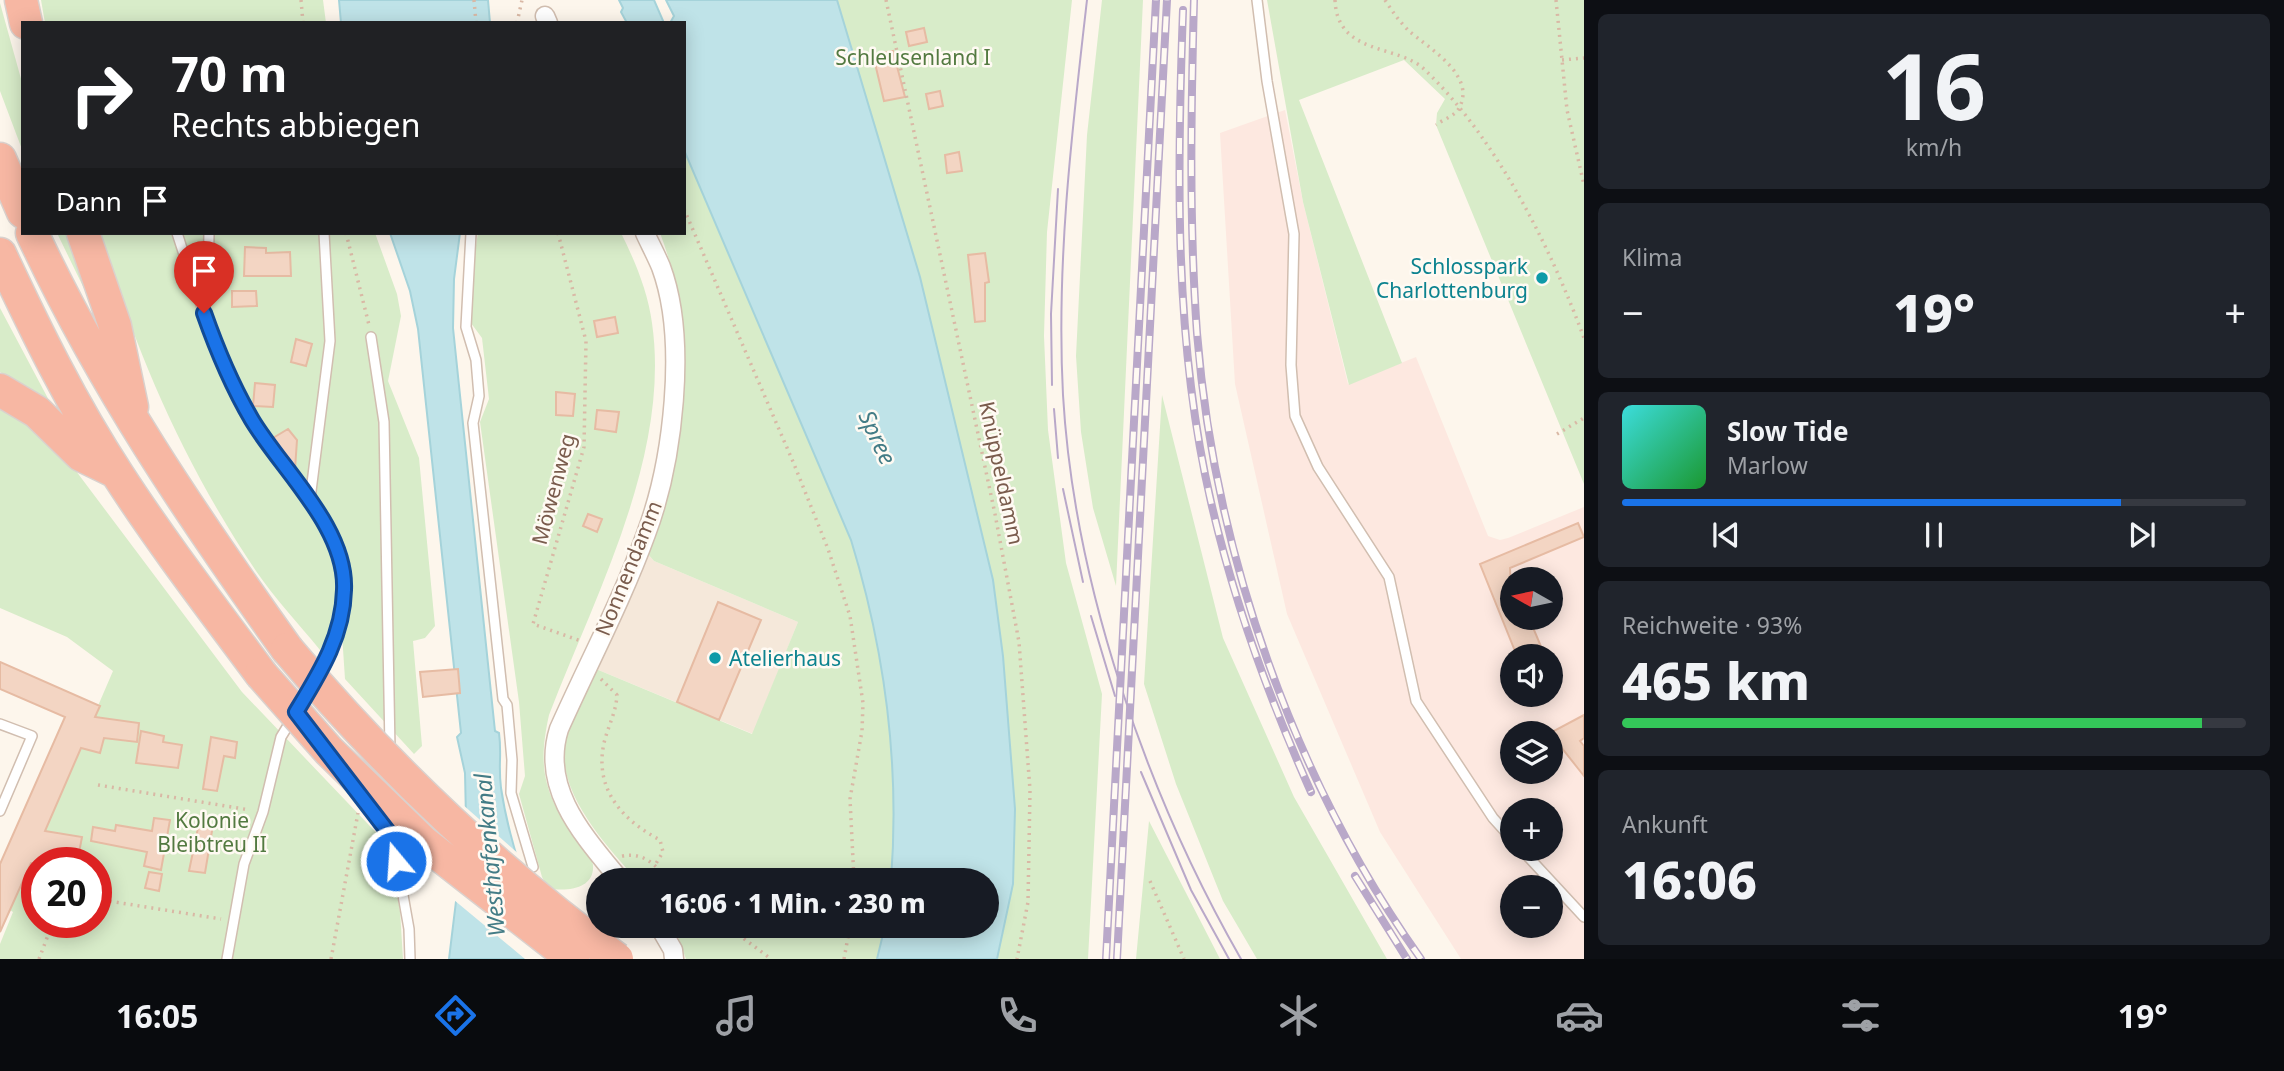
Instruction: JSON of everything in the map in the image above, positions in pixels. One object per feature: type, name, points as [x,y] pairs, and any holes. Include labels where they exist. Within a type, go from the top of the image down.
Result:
[{"type":"highway","points":[[0,159],[21,207]]},
{"type":"highway","points":[[33,235],[86,343],[136,429],[287,649],[348,722],[440,812],[568,923],[617,959]]},
{"type":"highway","points":[[84,235],[115,326],[136,429]]},
{"type":"highway","points":[[0,254],[47,351],[117,473],[261,674],[329,751],[424,844],[573,959]]},
{"type":"highway","points":[[0,390],[37,412],[82,455],[117,473]]},
{"type":"street","name":"Nonnendamm","points":[[610,868],[578,826],[559,791],[553,765],[559,729],[646,535],[665,458],[674,373],[673,324],[661,267],[646,235]]},
{"type":"street","points":[[666,938],[673,950],[674,959]]},
{"type":"lane","points":[[1257,0],[1267,81],[1294,234],[1291,365],[1296,416],[1318,467],[1390,577],[1416,701],[1500,826]]},
{"type":"lane","points":[[178,235],[217,351],[252,420],[295,484],[310,499],[342,562],[345,589],[341,622],[330,656],[281,737],[263,812],[244,864],[227,959]]},
{"type":"lane","points":[[197,294],[208,284],[209,235]]},
{"type":"lane","points":[[310,499],[330,341],[324,235]]},
{"type":"lane","points":[[471,235],[466,327],[476,360],[479,396],[472,423],[503,699],[507,705],[512,760],[511,793],[533,866]]},
{"type":"lane","points":[[371,337],[384,422],[392,721],[389,780]]},
{"type":"lane","points":[[296,712],[361,797]]},
{"type":"lane","points":[[0,724],[32,736],[0,811]]},
{"type":"lane","points":[[388,794],[392,837],[409,929],[410,959]]},
{"type":"lane","points":[[377,817],[392,837]]},
{"type":"lane","points":[[1532,861],[1584,917]]},
{"type":"path","points":[[301,0],[303,21]]},
{"type":"path","points":[[474,0],[476,21]]},
{"type":"path","points":[[517,21],[522,0]]},
{"type":"path","name":"Knüppeldamm","points":[[886,0],[995,514],[1019,642],[1028,755],[1028,902],[1018,959]]},
{"type":"path","points":[[1335,0],[1338,15],[1349,32],[1373,49],[1416,62],[1459,108],[1527,215],[1553,264],[1584,338]]},
{"type":"path","points":[[1385,0],[1400,21],[1457,74],[1462,87],[1459,108],[1436,125]]},
{"type":"path","points":[[1556,0],[1567,110],[1584,185]]},
{"type":"path","points":[[1562,60],[1584,58]]},
{"type":"path","points":[[686,214],[794,464],[828,549],[850,616],[863,703],[862,731],[850,799],[853,868]]},
{"type":"path","points":[[346,235],[371,337]]},
{"type":"path","name":"Möwenweg","points":[[559,235],[586,341],[584,447],[533,624],[582,641],[573,662],[585,670]]},
{"type":"path","points":[[1557,434],[1584,418]]},
{"type":"path","points":[[585,670],[606,682],[617,695],[615,714],[604,742],[602,764],[606,783],[622,816],[633,826],[660,840],[663,852],[655,864]]},
{"type":"path","points":[[98,785],[263,812]]},
{"type":"path","points":[[331,959],[361,797]]},
{"type":"path","points":[[606,863],[618,856],[632,854],[647,858],[659,868]]},
{"type":"path","points":[[1150,881],[1184,959]]},
{"type":"path","points":[[112,902],[233,921]]},
{"type":"path","points":[[40,959],[47,938]]},
{"type":"path","points":[[743,938],[771,959]]},
{"type":"path","points":[[844,959],[848,938]]},
{"type":"shaded area","points":[[1285,110],[1303,202],[1348,384],[1416,357],[1488,536],[1500,540],[1508,538],[1584,507],[1584,959],[1461,959],[1380,832],[1287,614],[1235,384],[1220,133]]},
{"type":"shaded area","points":[[647,553],[654,561],[798,622],[753,734],[596,669]]},
{"type":"green space","points":[[41,0],[323,0],[326,21],[45,21]]},
{"type":"green space","name":"Schleusenland I","points":[[837,0],[1072,0],[1047,232],[1044,336],[1048,430],[1066,563],[1102,694],[1088,959],[997,959],[1013,884],[1015,809],[1003,656],[993,580],[920,277]]},
{"type":"green space","points":[[1102,0],[1143,0],[1116,586],[1093,508],[1081,432],[1076,356],[1087,135]]},
{"type":"green space","name":"Schlosspark Charlottenburg","points":[[1267,0],[1584,0],[1584,484],[1436,125],[1437,113],[1445,99],[1404,60],[1299,100],[1402,363],[1349,385],[1303,202]]},
{"type":"green space","points":[[0,3],[21,79],[21,147],[0,91]]},
{"type":"green space","points":[[686,155],[851,540],[873,624],[887,708],[893,794],[892,868],[627,868],[596,832],[574,794],[564,754],[566,734],[575,709],[596,669],[752,734],[798,622],[654,561],[647,553],[667,470],[681,394],[681,317],[674,276],[661,235],[686,235]]},
{"type":"green space","points":[[58,235],[70,235],[93,307]]},
{"type":"green space","points":[[102,235],[376,235],[397,294],[401,316],[388,381],[419,458],[435,626],[425,638],[413,641],[422,746],[414,754],[345,679],[342,634],[346,613],[337,612],[331,632],[320,650],[263,581],[231,532],[207,492],[165,408],[146,365]]},
{"type":"green space","points":[[478,235],[622,235],[640,277],[652,323],[655,373],[650,423],[640,473],[607,573],[549,715],[546,733],[544,763],[549,791],[562,819],[593,865],[593,868],[586,868],[586,882],[570,889],[548,888],[542,877],[519,794],[525,776],[519,702],[480,422],[489,399],[482,338],[471,323],[472,270]]},
{"type":"green space","points":[[0,308],[52,406],[0,372]]},
{"type":"green space","points":[[1162,395],[1223,638],[1294,797],[1387,959],[1257,959],[1223,901],[1176,784],[1144,684]]},
{"type":"green space","name":"Kolonie Bleibtreu II","points":[[0,403],[29,421],[64,455],[242,692],[388,845],[400,911],[403,959],[0,959],[0,944],[21,884],[21,938],[112,938],[112,847],[37,847],[113,671],[67,637],[0,608]]},
{"type":"green space","points":[[1149,821],[1220,959],[1136,959]]},
{"type":"green space","points":[[678,938],[882,938],[877,959],[686,959]]},
{"type":"water","points":[[339,0],[488,0],[490,21],[341,21]]},
{"type":"water","points":[[619,0],[654,0],[663,21],[626,21],[621,12],[623,8]]},
{"type":"water","name":"Spree","points":[[666,0],[837,0],[920,277],[993,580],[1003,656],[1015,809],[1013,884],[997,959],[877,959],[882,938],[999,938],[999,868],[892,868],[893,794],[887,708],[863,582],[851,540],[686,155],[686,21],[671,21],[674,16]]},
{"type":"water","name":"Westhafenkanal","points":[[391,235],[460,235],[454,279],[453,328],[495,731],[499,733],[500,741],[501,788],[516,854],[555,959],[449,959],[466,819],[465,773],[457,737],[461,733],[418,329],[410,291]]},
{"type":"pier","points":[[462,804],[521,856],[558,959],[525,959],[454,900],[462,842]]},
{"type":"building","points":[[924,28],[927,42],[909,46],[906,32]]},
{"type":"building","points":[[893,51],[905,97],[884,101],[873,55]]},
{"type":"building","points":[[940,91],[943,106],[929,109],[926,94]]},
{"type":"building","points":[[959,152],[962,171],[947,173],[945,155]]},
{"type":"building","points":[[245,247],[266,248],[266,253],[290,252],[291,276],[244,276]]},
{"type":"building","points":[[985,253],[989,282],[985,283],[985,321],[975,322],[968,255]]},
{"type":"building","points":[[232,291],[256,291],[257,306],[232,307]]},
{"type":"building","points":[[615,317],[618,333],[597,337],[594,321]]},
{"type":"building","points":[[296,339],[312,344],[306,366],[291,362]]},
{"type":"building","points":[[255,383],[275,385],[273,407],[253,406]]},
{"type":"building","points":[[556,392],[575,394],[573,416],[556,415]]},
{"type":"building","points":[[597,410],[619,412],[616,432],[595,429]]},
{"type":"building","points":[[288,429],[297,440],[295,469],[273,438]]},
{"type":"building","points":[[588,514],[602,519],[597,532],[583,526]]},
{"type":"building","points":[[1578,523],[1584,537],[1512,567],[1500,567],[1500,614],[1480,564]]},
{"type":"building","name":"Atelierhaus","points":[[718,602],[761,620],[719,720],[677,702]]},
{"type":"building","points":[[1507,630],[1534,630],[1540,644],[1512,644]]},
{"type":"building","points":[[0,662],[100,706],[95,717],[139,723],[137,742],[104,738],[100,753],[81,748],[45,831],[82,837],[80,847],[21,847],[21,885],[0,932],[0,864],[65,717],[0,689]]},
{"type":"building","points":[[458,669],[460,693],[423,697],[420,672]]},
{"type":"building","points":[[1584,715],[1584,738],[1580,741],[1584,746],[1584,776],[1563,749],[1563,726]]},
{"type":"building","points":[[141,731],[164,736],[163,742],[182,745],[178,768],[136,763]]},
{"type":"building","points":[[211,737],[237,742],[235,758],[224,756],[217,791],[203,789]]},
{"type":"building","points":[[154,818],[170,820],[161,870],[144,866],[147,852],[91,841],[93,827],[115,831],[116,825],[152,831]]},
{"type":"building","points":[[199,823],[213,825],[205,873],[189,871]]},
{"type":"building","points":[[149,872],[162,874],[159,891],[145,888]]},
{"type":"tram line","points":[[1087,0],[1071,147],[1062,296],[1063,395],[1070,467],[1082,540],[1099,614],[1146,759],[1175,828],[1241,959]]},
{"type":"tram line","points":[[1052,385],[1051,314],[1058,189]]},
{"type":"tram line","points":[[1054,409],[1058,458]]},
{"type":"tram line","points":[[1063,489],[1083,582]]},
{"type":"tram line","points":[[1091,616],[1115,696]]},
{"type":"tram line","points":[[1141,772],[1191,890],[1229,959]]},
{"type":"railway","points":[[1106,959],[1156,0]]},
{"type":"railway","points":[[1117,959],[1167,0]]},
{"type":"railway","points":[[1194,0],[1191,166],[1194,291],[1206,415],[1221,498],[1242,580],[1268,661],[1299,740],[1335,817],[1376,890],[1421,959]]},
{"type":"railway","points":[[1183,10],[1179,195],[1181,257],[1190,381],[1199,442],[1230,577],[1267,686],[1311,792]]},
{"type":"railway","points":[[1355,876],[1407,959]]},
{"type":"place","name":"Schlosspark Charlottenburg","points":[[1542,278]]},
{"type":"place","name":"Atelierhaus","points":[[715,658]]},
{"type":"route","points":[[204,313],[217,351],[252,420],[295,484],[310,499],[342,562],[345,589],[341,622],[330,656],[296,712],[392,837],[396,861]]}]
